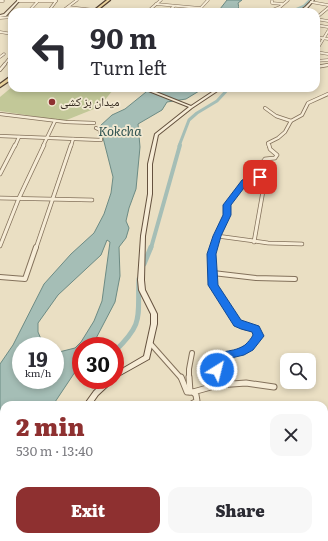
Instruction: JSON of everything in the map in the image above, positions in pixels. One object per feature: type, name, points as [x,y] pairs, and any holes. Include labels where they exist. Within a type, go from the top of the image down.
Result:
[{"type":"main road","points":[[100,8],[109,0]]},
{"type":"main road","points":[[100,8],[112,0]]},
{"type":"street","points":[[11,8],[18,0],[56,0]]},
{"type":"street","points":[[31,8],[38,0]]},
{"type":"street","points":[[68,7],[77,0]]},
{"type":"street","points":[[152,8],[161,0]]},
{"type":"street","points":[[156,4],[200,8],[208,0]]},
{"type":"street","points":[[280,7],[288,0]]},
{"type":"street","points":[[272,1],[272,3],[282,4]]},
{"type":"street","points":[[312,1],[328,6],[320,14]]},
{"type":"street","points":[[68,7],[75,8]]},
{"type":"street","points":[[320,44],[328,31]]},
{"type":"street","points":[[320,38],[328,39]]},
{"type":"street","points":[[0,57],[4,54]]},
{"type":"street","points":[[0,70],[8,60]]},
{"type":"street","points":[[153,92],[191,107]]},
{"type":"street","points":[[124,371],[147,357],[150,351],[149,342],[154,324],[154,314],[142,290],[141,280],[143,236],[150,194],[150,164],[153,144],[156,135],[162,128],[214,92]]},
{"type":"street","points":[[218,385],[217,370],[220,360],[224,356],[240,352],[250,347],[259,336],[255,329],[244,327],[237,323],[213,285],[212,254],[217,236],[227,215],[227,205],[244,182],[260,180],[256,170],[265,159],[276,158],[277,155],[270,149],[268,143],[278,138],[285,132],[290,121],[302,115],[308,103],[328,94]]},
{"type":"street","points":[[265,108],[276,116],[290,121]]},
{"type":"street","points":[[0,114],[55,121],[94,123]]},
{"type":"street","points":[[0,246],[19,198],[55,121]]},
{"type":"street","points":[[0,136],[101,140],[100,130],[96,128]]},
{"type":"street","points":[[0,174],[20,137]]},
{"type":"street","points":[[0,283],[1,277],[25,279],[72,139]]},
{"type":"street","points":[[254,242],[258,219],[258,208],[263,191]]},
{"type":"street","points":[[0,198],[92,200]]},
{"type":"street","points":[[217,236],[254,242],[302,244]]},
{"type":"street","points":[[213,273],[256,278],[295,279]]},
{"type":"street","points":[[149,342],[181,377],[187,392],[218,385],[246,383],[274,387]]},
{"type":"street","points":[[192,353],[189,369],[192,392],[196,395],[197,401]]},
{"type":"street","points":[[90,401],[100,389]]},
{"type":"green space","name":"میدان بز کشی","points":[[8,90],[8,92],[111,92],[99,107],[64,121],[0,111],[0,97]]},
{"type":"water","points":[[227,0],[242,0],[238,3],[238,8],[221,8]]},
{"type":"water","name":"Kokcha","points":[[146,92],[197,92],[186,99],[167,102],[162,110],[138,124],[140,147],[136,189],[126,221],[129,228],[126,238],[119,247],[120,276],[115,302],[97,337],[84,337],[94,321],[102,301],[110,242],[107,240],[101,255],[58,295],[38,323],[38,332],[40,337],[17,337],[44,284],[71,254],[94,233],[104,214],[111,193],[113,177],[100,126],[112,115],[125,109]]},
{"type":"water","points":[[12,346],[12,389],[64,389],[56,401],[0,401],[0,364]]},
{"type":"water","points":[[72,349],[72,376],[64,388],[64,351]]},
{"type":"waterway","points":[[299,8],[304,6],[310,0]]},
{"type":"waterway","points":[[179,146],[189,120],[197,113],[217,101],[225,92]]},
{"type":"waterway","points":[[151,248],[180,145]]},
{"type":"waterway","points":[[144,264],[151,247]]},
{"type":"waterway","points":[[124,342],[131,333],[138,318],[139,279]]},
{"type":"place","name":"میدان بز کشی","points":[[52,102]]},
{"type":"route","points":[[217,370],[220,360],[224,356],[240,352],[250,347],[259,336],[255,329],[244,327],[237,323],[213,285],[212,254],[217,236],[227,215],[227,205],[244,182],[260,180],[260,177]]}]
